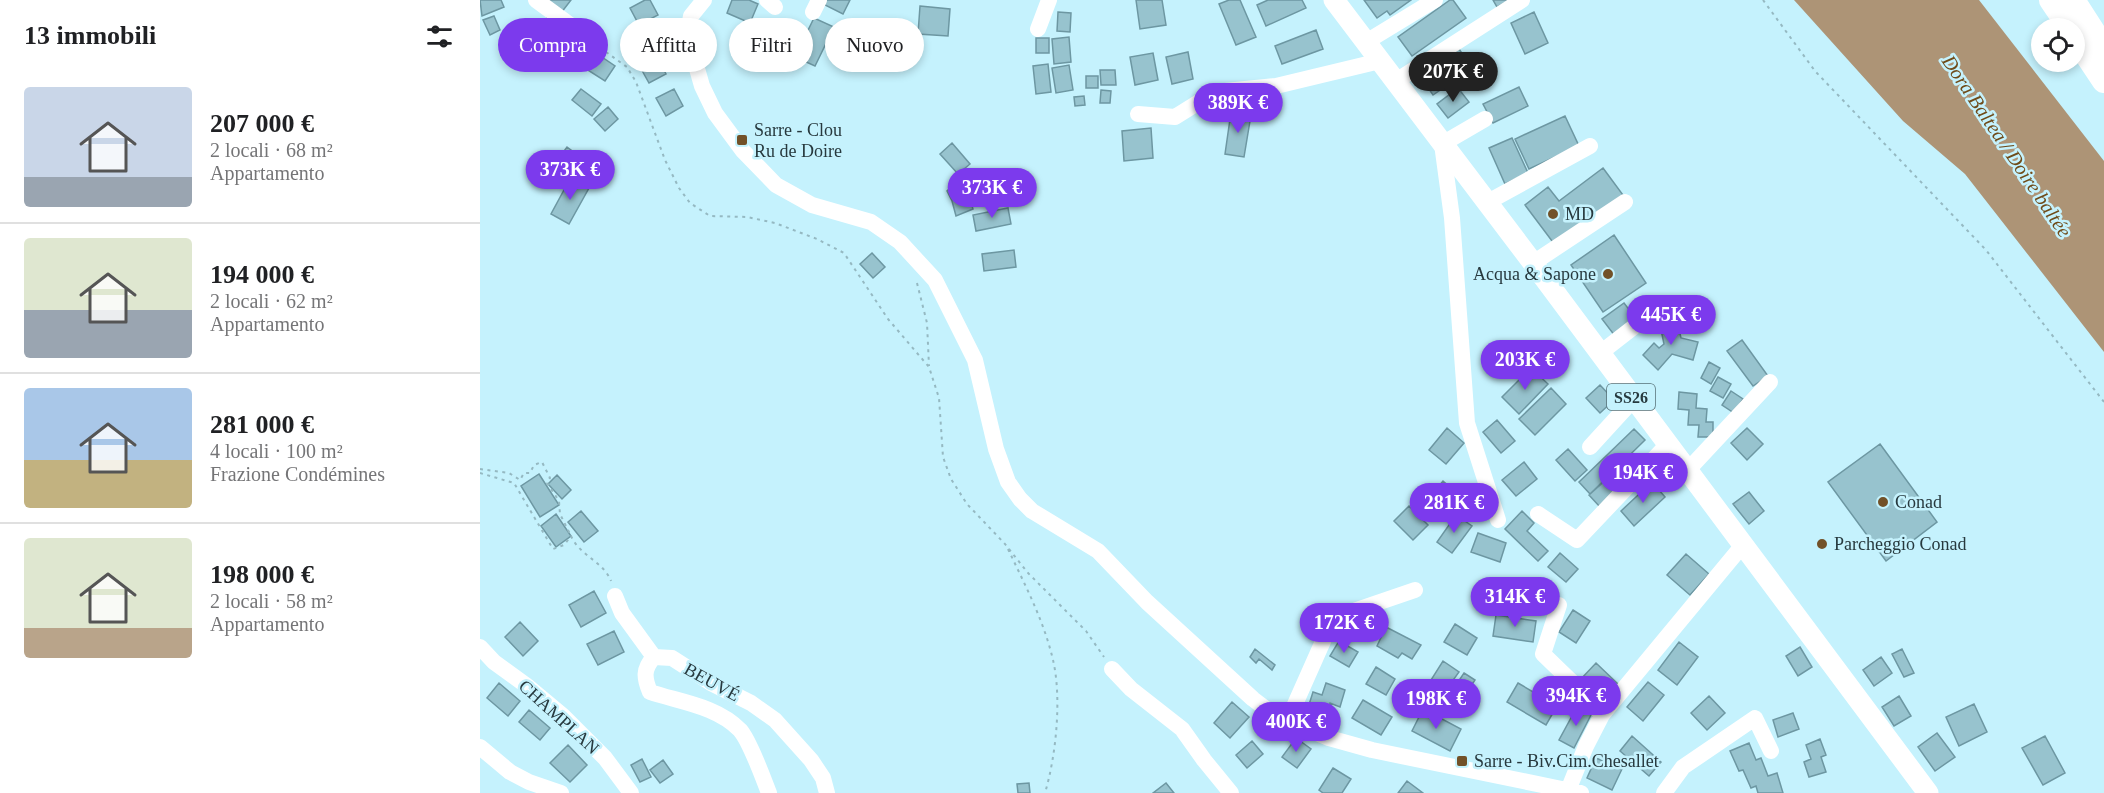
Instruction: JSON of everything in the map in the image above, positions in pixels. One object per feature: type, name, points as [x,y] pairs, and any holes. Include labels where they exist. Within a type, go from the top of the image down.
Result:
[{"type":"highway","points":[[2051,0],[2063,18]]},
{"type":"highway","points":[[2073,0],[2104,48]]},
{"type":"highway","points":[[2085,52],[2104,81]]},
{"type":"main road","name":"SS26","points":[[1334,0],[1928,793]]},
{"type":"street","points":[[536,0],[561,18]]},
{"type":"street","points":[[704,0],[691,16],[689,41],[702,86],[716,113],[742,151],[776,185],[812,205],[871,222],[900,242],[918,259],[935,280],[975,360],[996,449],[1008,482],[1020,499],[1032,511],[1098,552],[1147,602],[1252,699],[1274,715],[1329,738],[1372,750],[1572,793],[1586,746],[1602,715],[1743,546]]},
{"type":"street","points":[[1038,29],[1050,0]]},
{"type":"street","points":[[1366,42],[1435,0]]},
{"type":"street","points":[[1396,81],[1522,0]]},
{"type":"street","points":[[1138,114],[1175,117],[1215,92],[1276,86],[1380,61]]},
{"type":"street","points":[[1485,119],[1442,144],[1452,218],[1467,423],[1498,520]]},
{"type":"street","points":[[1486,203],[1590,146]]},
{"type":"street","points":[[1533,263],[1625,201]]},
{"type":"street","points":[[1599,354],[1662,305]]},
{"type":"street","points":[[1687,471],[1770,382]]},
{"type":"street","points":[[1590,447],[1633,399]]},
{"type":"street","points":[[1538,514],[1577,540],[1667,445]]},
{"type":"street","points":[[1285,720],[1332,621],[1339,616],[1415,590]]},
{"type":"street","points":[[615,596],[622,613],[654,657]]},
{"type":"street","points":[[1559,606],[1543,654],[1602,715]]},
{"type":"street","name":"CHAMPLAN","points":[[480,647],[494,662],[563,716],[605,758],[631,793]]},
{"type":"street","name":"BEUVÉ","points":[[769,793],[760,768],[740,730],[711,709],[650,692],[644,679],[647,664],[654,657],[672,658],[751,703],[776,720],[824,778],[827,793]]},
{"type":"street","points":[[1112,669],[1131,689],[1182,729],[1203,760],[1231,793]]},
{"type":"street","points":[[1554,697],[1574,684]]},
{"type":"street","points":[[1665,793],[1683,767],[1755,718],[1771,751]]},
{"type":"street","points":[[480,747],[510,772],[529,782],[561,793]]},
{"type":"path","points":[[1763,0],[1815,71],[1986,250],[2104,402]]},
{"type":"path","points":[[608,53],[627,67],[636,82],[665,160],[679,188],[690,203],[710,216],[747,217],[775,223],[817,239],[844,253],[888,319],[929,367]]},
{"type":"path","points":[[918,259],[918,290],[927,323],[929,367],[939,398],[943,457],[951,479],[966,504],[1005,544],[1028,573],[1086,632],[1112,669]]},
{"type":"path","points":[[480,469],[509,472],[520,480],[524,473],[530,473],[534,465],[542,462],[550,478],[547,483],[559,501],[560,514],[575,545],[603,567],[611,579],[615,596]]},
{"type":"path","points":[[480,473],[514,483],[553,549],[564,545],[572,536]]},
{"type":"path","points":[[1005,544],[1034,604],[1054,662],[1055,749],[1045,793]]},
{"type":"water","name":"Dora Baltea / Doire baltée","points":[[1794,0],[1979,0],[2031,67],[2031,72],[2035,72],[2104,161],[2104,352],[1965,174],[1903,121]]},
{"type":"building","points":[[480,0],[501,0],[504,7],[482,16]]},
{"type":"building","points":[[543,0],[571,0],[561,13]]},
{"type":"building","points":[[645,0],[650,0],[658,15],[652,18],[635,18],[630,8]]},
{"type":"building","points":[[732,0],[749,0],[758,4],[752,18],[738,18],[727,13]]},
{"type":"building","points":[[825,0],[850,0],[843,14],[823,4]]},
{"type":"building","points":[[1136,0],[1162,0],[1166,25],[1140,29]]},
{"type":"building","points":[[1229,0],[1240,0],[1256,37],[1236,45],[1219,4]]},
{"type":"building","points":[[1268,0],[1302,0],[1306,8],[1266,26],[1257,5]]},
{"type":"building","points":[[1364,0],[1411,0],[1390,15],[1387,11],[1377,18]]},
{"type":"building","points":[[1453,0],[1466,18],[1412,56],[1398,37]]},
{"type":"building","points":[[1493,0],[1510,0],[1497,7]]},
{"type":"building","points":[[920,6],[950,9],[948,36],[924,34],[924,18],[919,18]]},
{"type":"building","points":[[1058,12],[1071,13],[1070,32],[1057,31]]},
{"type":"building","points":[[1534,12],[1548,43],[1525,54],[1511,23]]},
{"type":"building","points":[[494,16],[498,31],[490,35],[483,20]]},
{"type":"building","points":[[814,18],[825,23],[825,45],[815,66],[813,65]]},
{"type":"building","points":[[1316,30],[1323,49],[1282,64],[1275,46]]},
{"type":"building","points":[[1069,37],[1071,62],[1054,64],[1052,39]]},
{"type":"building","points":[[1036,38],[1049,38],[1049,53],[1036,53]]},
{"type":"building","points":[[1459,49],[1472,68],[1433,95],[1420,76]]},
{"type":"building","points":[[1188,52],[1193,79],[1172,84],[1166,57]]},
{"type":"building","points":[[1153,53],[1158,80],[1135,85],[1130,57]]},
{"type":"building","points":[[608,61],[615,66],[605,81],[591,72],[608,72]]},
{"type":"building","points":[[1048,64],[1051,92],[1036,94],[1033,66]]},
{"type":"building","points":[[1069,65],[1073,90],[1056,93],[1052,68]]},
{"type":"building","points":[[1100,70],[1115,70],[1116,85],[1101,85]]},
{"type":"building","points":[[643,72],[665,72],[666,74],[649,83]]},
{"type":"building","points":[[1086,76],[1098,76],[1098,88],[1086,88]]},
{"type":"building","points":[[1519,87],[1528,106],[1493,123],[1483,104]]},
{"type":"building","points":[[1458,88],[1469,102],[1448,118],[1437,104]]},
{"type":"building","points":[[581,89],[601,104],[592,116],[572,100]]},
{"type":"building","points":[[674,89],[683,106],[666,116],[656,98]]},
{"type":"building","points":[[1101,90],[1111,91],[1110,103],[1100,103]]},
{"type":"building","points":[[1084,96],[1085,105],[1075,106],[1074,97]]},
{"type":"building","points":[[608,107],[618,119],[605,131],[594,119]]},
{"type":"building","points":[[1231,112],[1251,115],[1244,157],[1225,154]]},
{"type":"building","points":[[1565,116],[1579,146],[1529,169],[1515,139]]},
{"type":"building","points":[[1151,128],[1153,158],[1124,161],[1122,131]]},
{"type":"building","points":[[1512,138],[1528,173],[1505,184],[1489,148]]},
{"type":"building","points":[[952,143],[970,164],[958,174],[940,154]]},
{"type":"building","points":[[567,147],[583,159],[573,174],[556,162]]},
{"type":"building","points":[[1603,168],[1623,195],[1555,245],[1525,205],[1548,187],[1559,201]]},
{"type":"building","points":[[998,171],[1008,203],[988,209],[979,177]]},
{"type":"building","points":[[571,177],[589,188],[569,224],[551,214]]},
{"type":"building","points":[[960,179],[973,209],[956,216],[947,191]]},
{"type":"building","points":[[1008,208],[1011,224],[976,231],[973,215]]},
{"type":"building","name":"Acqua & Sapone","points":[[1614,235],[1646,283],[1603,312],[1571,265]]},
{"type":"building","points":[[1014,250],[1016,267],[984,271],[982,254]]},
{"type":"building","points":[[872,253],[885,267],[873,278],[860,264]]},
{"type":"building","points":[[1624,303],[1637,320],[1615,336],[1602,319]]},
{"type":"building","points":[[1677,321],[1681,338],[1698,342],[1693,360],[1672,354],[1658,370],[1643,355],[1654,343],[1659,348],[1664,344],[1660,325]]},
{"type":"building","points":[[1742,340],[1768,376],[1753,386],[1727,351]]},
{"type":"building","points":[[1709,362],[1720,368],[1711,384],[1701,378]]},
{"type":"building","points":[[1531,368],[1548,384],[1519,414],[1502,397]]},
{"type":"building","points":[[1718,377],[1731,384],[1723,398],[1710,391]]},
{"type":"building","points":[[1600,385],[1614,400],[1600,413],[1586,398]]},
{"type":"building","points":[[1551,388],[1566,404],[1535,435],[1519,419]]},
{"type":"building","points":[[1731,391],[1743,399],[1734,413],[1722,405]]},
{"type":"building","points":[[1679,392],[1697,394],[1696,408],[1707,409],[1706,422],[1713,422],[1713,437],[1698,437],[1699,425],[1688,425],[1689,410],[1678,409]]},
{"type":"building","points":[[1497,420],[1515,441],[1501,453],[1483,432]]},
{"type":"building","points":[[1447,428],[1464,443],[1446,464],[1429,450]]},
{"type":"building","points":[[1747,428],[1763,444],[1747,460],[1731,443]]},
{"type":"building","points":[[1634,429],[1645,440],[1590,494],[1579,482]]},
{"type":"building","name":"Conad","points":[[1880,444],[1937,522],[1886,561],[1828,482]]},
{"type":"building","points":[[1568,449],[1587,470],[1575,481],[1556,460]]},
{"type":"building","points":[[1524,462],[1537,479],[1516,496],[1502,480]]},
{"type":"building","points":[[1626,462],[1637,474],[1600,507],[1589,495]]},
{"type":"building","points":[[539,474],[559,505],[540,517],[521,486]]},
{"type":"building","points":[[557,475],[571,490],[562,499],[548,484]]},
{"type":"building","points":[[1443,481],[1459,495],[1442,515],[1426,501]]},
{"type":"building","points":[[1652,482],[1665,497],[1634,526],[1621,511]]},
{"type":"building","points":[[1749,492],[1764,511],[1749,524],[1733,504]]},
{"type":"building","points":[[1409,506],[1428,525],[1413,540],[1394,521]]},
{"type":"building","points":[[581,511],[598,531],[584,542],[568,522]]},
{"type":"building","points":[[1522,511],[1534,523],[1527,531],[1548,551],[1538,561],[1505,529]]},
{"type":"building","points":[[556,514],[571,536],[556,547],[541,526]]},
{"type":"building","points":[[1456,515],[1472,526],[1452,553],[1437,542]]},
{"type":"building","points":[[1478,533],[1506,543],[1500,562],[1471,552]]},
{"type":"building","points":[[1560,553],[1578,569],[1566,582],[1548,567]]},
{"type":"building","points":[[1686,554],[1709,574],[1690,595],[1667,575]]},
{"type":"building","points":[[594,591],[606,613],[581,627],[569,605]]},
{"type":"building","points":[[1573,610],[1590,621],[1576,643],[1559,632]]},
{"type":"building","points":[[1496,615],[1536,621],[1533,642],[1493,636]]},
{"type":"building","points":[[520,622],[538,641],[523,656],[505,637]]},
{"type":"building","points":[[1455,624],[1477,638],[1467,655],[1444,642]]},
{"type":"building","points":[[1386,627],[1421,645],[1412,659],[1402,653],[1398,658],[1377,646]]},
{"type":"building","points":[[614,631],[624,652],[598,665],[587,644]]},
{"type":"building","points":[[1339,641],[1358,652],[1349,667],[1330,656]]},
{"type":"building","points":[[1679,642],[1698,657],[1677,685],[1658,670]]},
{"type":"building","points":[[1800,647],[1812,667],[1798,676],[1786,656]]},
{"type":"building","points":[[1255,649],[1275,665],[1272,670],[1259,659],[1256,663],[1250,657]]},
{"type":"building","points":[[1902,649],[1914,673],[1904,677],[1892,654]]},
{"type":"building","points":[[1881,657],[1892,673],[1874,686],[1863,670]]},
{"type":"building","points":[[1443,661],[1459,672],[1446,690],[1431,680]]},
{"type":"building","points":[[1596,663],[1618,684],[1602,701],[1580,680]]},
{"type":"building","points":[[1376,667],[1395,679],[1386,695],[1366,684]]},
{"type":"building","points":[[1464,673],[1475,680],[1463,698],[1452,691]]},
{"type":"building","points":[[1648,682],[1664,695],[1643,721],[1627,707]]},
{"type":"building","points":[[499,683],[520,701],[508,716],[487,698]]},
{"type":"building","points":[[1326,683],[1345,690],[1340,707],[1330,703],[1326,717],[1307,711],[1313,692],[1322,695]]},
{"type":"building","points":[[1518,683],[1557,706],[1546,725],[1507,702]]},
{"type":"building","points":[[1709,696],[1725,713],[1707,730],[1691,713]]},
{"type":"building","points":[[1899,696],[1911,716],[1894,726],[1882,707]]},
{"type":"building","points":[[1363,700],[1392,717],[1381,735],[1352,718]]},
{"type":"building","points":[[1232,702],[1249,717],[1230,738],[1214,723]]},
{"type":"building","points":[[1974,704],[1987,732],[1959,746],[1946,717]]},
{"type":"building","points":[[1578,705],[1592,713],[1574,748],[1559,740]]},
{"type":"building","points":[[1423,709],[1461,729],[1450,751],[1412,731]]},
{"type":"building","points":[[529,710],[550,728],[540,740],[519,722]]},
{"type":"building","points":[[1793,713],[1799,729],[1778,737],[1773,720]]},
{"type":"building","points":[[1937,733],[1955,757],[1935,771],[1918,747]]},
{"type":"building","points":[[1632,736],[1661,762],[1649,776],[1620,751]]},
{"type":"building","points":[[2045,736],[2065,773],[2043,785],[2022,748]]},
{"type":"building","points":[[1296,738],[1311,749],[1297,768],[1282,757]]},
{"type":"building","points":[[1820,739],[1826,755],[1821,757],[1826,772],[1809,777],[1804,762],[1811,759],[1806,745]]},
{"type":"building","points":[[1252,741],[1263,754],[1247,768],[1236,755]]},
{"type":"building","points":[[1749,743],[1756,760],[1761,758],[1768,776],[1777,773],[1783,793],[1758,793],[1756,786],[1751,788],[1743,770],[1739,771],[1730,751]]},
{"type":"building","points":[[568,745],[587,765],[570,782],[550,763]]},
{"type":"building","points":[[1596,758],[1622,769],[1612,790],[1587,778]]},
{"type":"building","points":[[642,759],[651,777],[640,782],[631,765]]},
{"type":"building","points":[[663,760],[673,774],[660,783],[650,770]]},
{"type":"building","points":[[1333,768],[1351,779],[1342,793],[1323,793],[1319,790]]},
{"type":"building","points":[[1407,781],[1423,793],[1398,793]]},
{"type":"building","points":[[1029,783],[1030,793],[1018,793],[1017,784]]},
{"type":"building","points":[[1166,783],[1174,793],[1153,793]]},
{"type":"place","name":"Sarre - Clou Ru de Doire","points":[[742,140]]},
{"type":"place","name":"MD","points":[[1553,214]]},
{"type":"place","name":"Acqua & Sapone","points":[[1608,274]]},
{"type":"place","name":"Conad","points":[[1883,502]]},
{"type":"place","name":"Parcheggio Conad","points":[[1822,544]]},
{"type":"place","name":"Sarre - Biv.Cim.Chesallet","points":[[1462,761]]}]
